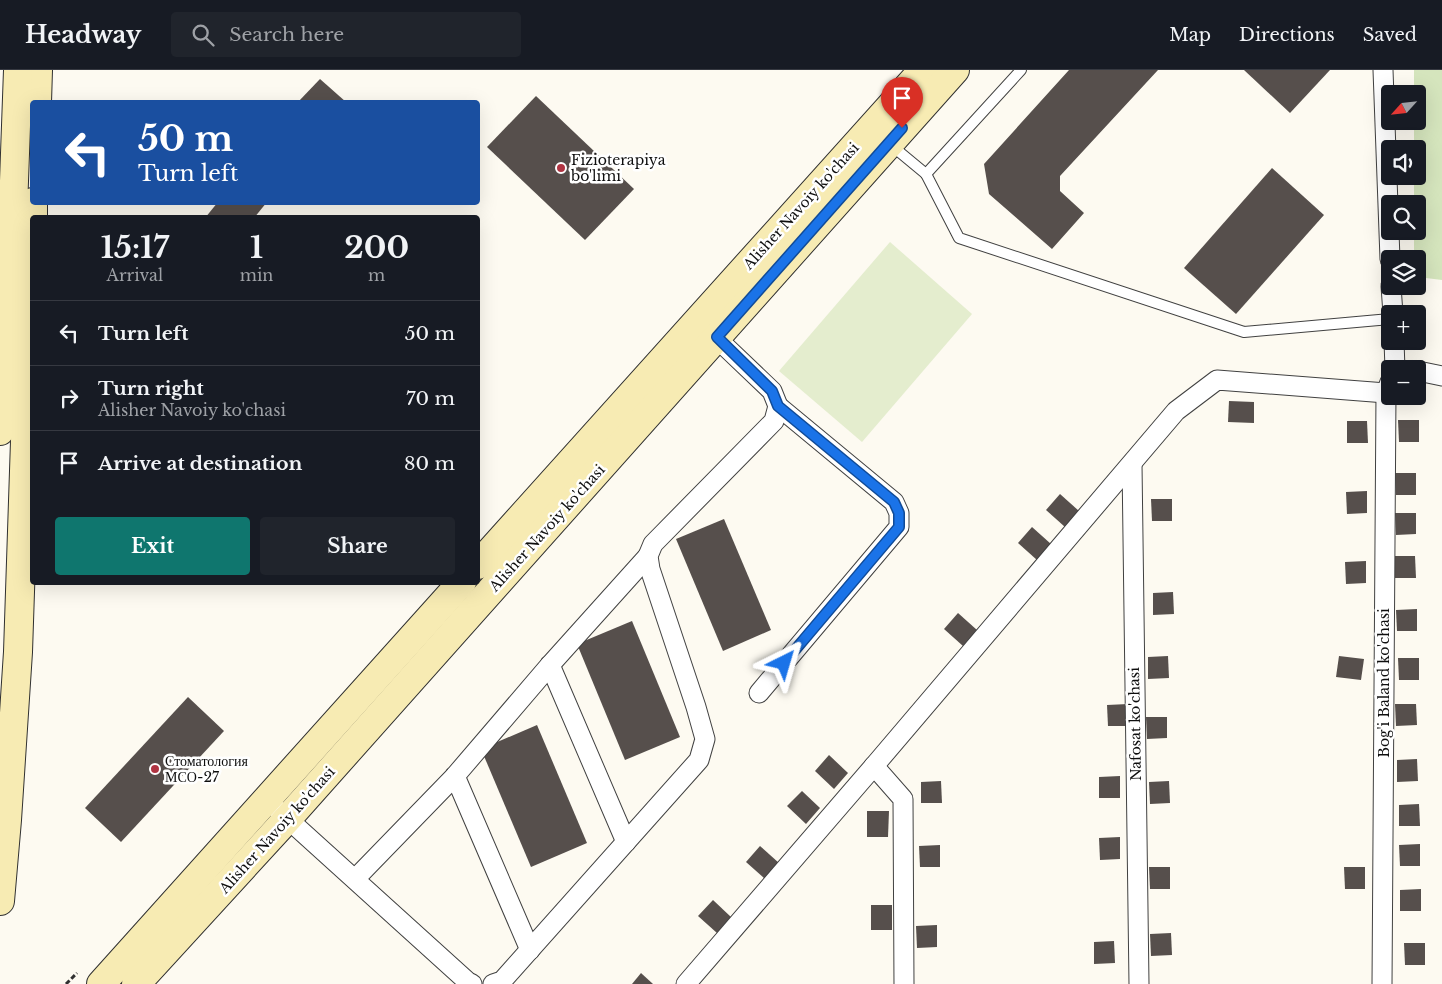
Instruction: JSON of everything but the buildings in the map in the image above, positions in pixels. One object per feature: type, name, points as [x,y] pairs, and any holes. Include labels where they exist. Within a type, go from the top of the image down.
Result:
[{"type":"main road","points":[[0,901],[4,819],[18,652],[24,213],[18,70]]},
{"type":"main road","points":[[37,100],[38,70]]},
{"type":"main road","name":"Alisher Navoiy ko'chasi","points":[[136,984],[288,818],[707,329],[923,70]]},
{"type":"main road","name":"Alisher Navoiy ko'chasi","points":[[480,563],[889,143],[955,70]]},
{"type":"main road","points":[[0,431],[24,213]]},
{"type":"main road","name":"Alisher Navoiy ko'chasi","points":[[101,984],[459,585]]},
{"type":"street","points":[[1383,70],[1390,250]]},
{"type":"street","points":[[707,329],[772,391],[778,406],[894,502],[899,513],[899,527],[759,693]]},
{"type":"street","points":[[1426,373],[1442,376]]},
{"type":"street","points":[[686,984],[1176,411],[1217,380],[1381,376]]},
{"type":"street","name":"Bog'i Baland ko'chasi","points":[[1382,984],[1393,405]]},
{"type":"street","points":[[355,879],[454,776],[648,556],[653,544],[774,420],[778,406]]},
{"type":"street","name":"Nafosat ko'chasi","points":[[1132,464],[1139,984]]},
{"type":"street","points":[[493,984],[502,981],[699,760],[705,738],[650,569],[648,556]]},
{"type":"street","points":[[550,665],[626,842]]},
{"type":"street","points":[[874,766],[903,799],[904,984]]},
{"type":"street","points":[[454,776],[530,950]]},
{"type":"street","points":[[266,801],[288,818],[472,984]]},
{"type":"lane","points":[[926,174],[1021,70]]},
{"type":"lane","points":[[889,143],[926,174],[959,238],[1244,332],[1381,320]]},
{"type":"green space","points":[[1414,70],[1442,70],[1442,280],[1426,278],[1426,250],[1414,250],[1414,240],[1426,240],[1426,195],[1414,195],[1414,185],[1426,185],[1426,140],[1414,140],[1414,130],[1426,130],[1426,85],[1414,85]]},
{"type":"green space","points":[[890,242],[972,314],[862,442],[779,371]]},
{"type":"place","name":"Fizioterapiya bo'limi","points":[[561,168]]},
{"type":"place","name":"Стоматология МСО-27","points":[[155,769]]},
{"type":"route","points":[[784,663],[899,527],[899,513],[894,502],[778,406],[772,391],[717,337],[902,128]]}]
